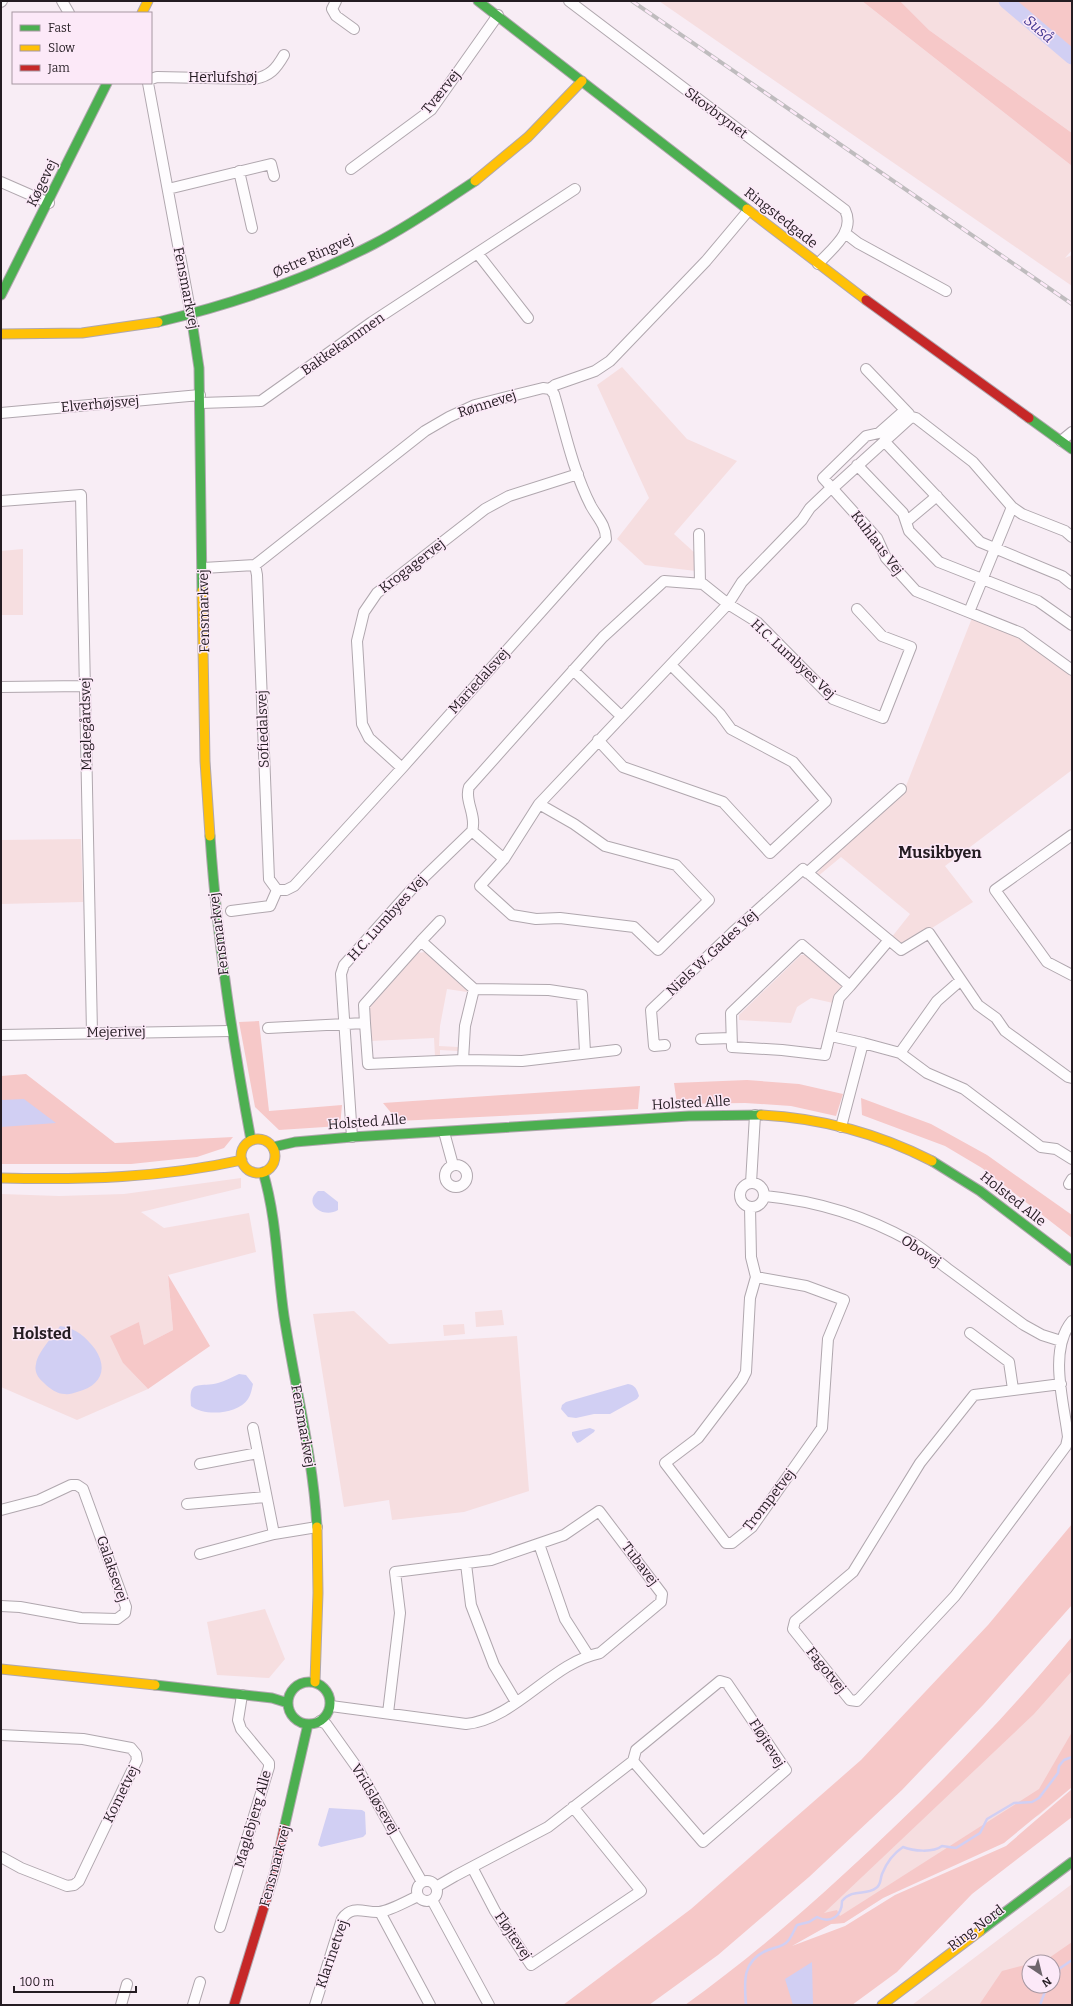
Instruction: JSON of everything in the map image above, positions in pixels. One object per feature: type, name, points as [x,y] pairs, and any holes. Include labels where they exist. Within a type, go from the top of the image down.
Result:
[{"type":"main road","points":[[142,12],[148,1]]},
{"type":"main road","name":"Ringstedgade","points":[[478,1],[498,15],[748,211],[901,327],[1072,449]]},
{"type":"main road","name":"Østre Ringvej","points":[[1,334],[92,332],[191,315],[245,299],[300,278],[354,254],[416,221],[474,182],[537,130],[582,81]]},
{"type":"main road","name":"Køgevej","points":[[1,295],[107,84]]},
{"type":"main road","name":"Fensmarkvej","points":[[191,315],[199,368],[206,768],[215,908],[231,1031],[251,1140]]},
{"type":"main road","name":"Holsted Alle","points":[[273,1147],[295,1142],[352,1137],[723,1114],[787,1117],[841,1127],[892,1144],[928,1160],[964,1180],[995,1201],[1054,1249],[1072,1261]]},
{"type":"main road","points":[[261,1139],[273,1147],[275,1152],[274,1162],[268,1170],[257,1173],[248,1170],[242,1160],[243,1148],[251,1140],[261,1139]]},
{"type":"main road","points":[[1,1178],[110,1180],[142,1178],[189,1171],[242,1160]]},
{"type":"main road","name":"Fensmarkvej","points":[[263,1172],[274,1218],[284,1315],[311,1470],[317,1527],[318,1609],[315,1682]]},
{"type":"main road","points":[[1,1669],[272,1698],[288,1702]]},
{"type":"main road","points":[[302,1682],[315,1682],[326,1688],[331,1700],[329,1712],[320,1721],[308,1724],[301,1723],[291,1715],[288,1702],[289,1696],[296,1685],[302,1682]]},
{"type":"main road","name":"Fensmarkvej","points":[[234,2005],[275,1871],[308,1724]]},
{"type":"main road","points":[[882,2005],[1072,1862]]},
{"type":"main road","name":"Ring Nord","points":[[896,2005],[1072,1873]]},
{"type":"street","points":[[62,1],[68,12]]},
{"type":"street","points":[[336,1],[332,9],[333,14],[354,29]]},
{"type":"street","name":"Skovbrynet","points":[[570,1],[845,210],[849,221],[845,233]]},
{"type":"street","name":"Tværvej","points":[[351,169],[430,110],[498,15]]},
{"type":"street","name":"Herlufshøj","points":[[152,79],[158,77],[254,79],[266,76],[276,68],[284,55]]},
{"type":"street","name":"Fensmarkvej","points":[[148,84],[191,315]]},
{"type":"street","points":[[168,189],[271,164],[274,176]]},
{"type":"street","points":[[239,171],[252,228]]},
{"type":"street","points":[[1,182],[48,203]]},
{"type":"street","name":"Bakkekammen","points":[[200,399],[261,401],[372,322],[478,254],[574,189]]},
{"type":"street","name":"Rønnevej","points":[[255,565],[425,432],[449,417],[475,405],[543,388],[550,389],[555,385],[595,371],[610,361],[706,261],[748,211]]},
{"type":"street","points":[[818,264],[845,233],[858,243],[946,292]]},
{"type":"street","points":[[478,254],[528,318]]},
{"type":"street","points":[[866,369],[912,417],[920,420],[973,462],[1012,507],[1022,514],[1065,531],[1072,537]]},
{"type":"street","name":"Mariedalsvej","points":[[277,890],[286,890],[294,886],[402,768],[606,539],[606,530],[591,506],[578,474],[554,394],[550,389]]},
{"type":"street","name":"Elverhøjsvej","points":[[1,413],[200,399]]},
{"type":"street","name":"Kuhlaus Vej","points":[[905,410],[879,433],[866,436],[823,478],[833,487],[878,538],[886,558],[916,591],[1021,633],[1072,670]]},
{"type":"street","points":[[539,804],[574,824],[605,846],[676,865],[709,900],[658,950],[634,927],[560,918],[536,919],[512,916],[480,886],[504,859],[539,804],[620,716],[728,604],[742,582],[802,520],[810,508],[912,417]]},
{"type":"street","points":[[1060,441],[1072,432]]},
{"type":"street","points":[[884,441],[980,542],[1062,576],[1072,584]]},
{"type":"street","points":[[857,466],[903,513],[909,531],[939,562],[1038,602],[1072,625]]},
{"type":"street","name":"Krogagervej","points":[[402,768],[369,738],[361,721],[357,641],[364,612],[377,593],[485,509],[509,496],[578,474]]},
{"type":"street","name":"Maglegårdsvej","points":[[1,501],[81,495],[92,1033]]},
{"type":"street","points":[[906,522],[937,496]]},
{"type":"street","points":[[969,612],[1012,507]]},
{"type":"street","points":[[504,859],[472,831],[474,822],[468,796],[470,787],[603,637],[664,581],[700,583],[699,534]]},
{"type":"street","points":[[203,568],[255,565]]},
{"type":"street","name":"Sofiedalsvej","points":[[255,565],[257,575],[269,879],[277,890]]},
{"type":"street","name":"H.C. Lumbyes Vej","points":[[700,583],[728,604],[757,622],[833,699],[882,718],[911,647],[882,636],[857,609]]},
{"type":"street","points":[[598,740],[623,766],[724,802],[770,853],[826,802],[793,762],[731,729],[720,714],[670,665]]},
{"type":"street","points":[[573,670],[620,716]]},
{"type":"street","points":[[1,687],[85,686]]},
{"type":"street","name":"Niels W. Gades Vej","points":[[665,1045],[654,1046],[651,1010],[732,933],[803,869],[807,873],[901,789]]},
{"type":"street","name":"H.C. Lumbyes Vej","points":[[352,1137],[341,974],[344,965],[411,890],[472,831]]},
{"type":"street","points":[[1072,834],[996,890],[1047,962],[1072,975]]},
{"type":"street","points":[[807,873],[901,950],[929,933],[978,1005],[996,1018],[1005,1031],[1068,1077],[1072,1078]]},
{"type":"street","points":[[231,911],[270,906],[277,890]]},
{"type":"street","points":[[440,921],[364,1005],[368,1064],[463,1060],[522,1061],[585,1052],[616,1050]]},
{"type":"street","points":[[850,986],[802,945],[732,1013],[732,1047],[782,1050],[825,1055],[831,1036],[839,998],[850,986],[889,940]]},
{"type":"street","points":[[421,942],[474,989],[549,990],[582,995],[585,1052]]},
{"type":"street","points":[[900,1053],[937,1001],[961,980]]},
{"type":"street","points":[[463,1060],[465,1026],[474,989]]},
{"type":"street","points":[[268,1028],[365,1022]]},
{"type":"street","name":"Mejerivej","points":[[1,1035],[231,1031]]},
{"type":"street","points":[[831,1036],[900,1053],[927,1073],[964,1089],[1041,1147],[1056,1149],[1072,1159]]},
{"type":"street","points":[[701,1039],[731,1038]]},
{"type":"street","points":[[841,1127],[863,1043]]},
{"type":"street","points":[[751,1183],[755,1115]]},
{"type":"street","points":[[444,1132],[453,1165]]},
{"type":"street","points":[[751,1183],[761,1186],[765,1196],[761,1204],[750,1207],[743,1204],[740,1196],[742,1189],[751,1183]]},
{"type":"street","name":"Obovej","points":[[765,1196],[800,1200],[834,1208],[863,1218],[888,1230],[915,1244],[1024,1326],[1061,1342]]},
{"type":"street","name":"Trompetvej","points":[[750,1207],[751,1257],[756,1277],[750,1298],[747,1363],[742,1380],[698,1438],[665,1463],[726,1543],[732,1543],[752,1527],[822,1428],[828,1339],[844,1300],[806,1286],[756,1277]]},
{"type":"street","name":"Fagotvej","points":[[1061,1384],[977,1394],[970,1398],[920,1463],[853,1572],[795,1621],[793,1629],[850,1700],[857,1701],[955,1596],[1066,1446],[1068,1437],[1059,1360],[1061,1342],[1072,1321]]},
{"type":"street","points":[[970,1333],[1009,1362],[1013,1389]]},
{"type":"street","points":[[253,1428],[274,1534]]},
{"type":"street","points":[[200,1464],[258,1453]]},
{"type":"street","name":"Galaksevej","points":[[1,1510],[39,1500],[71,1485],[77,1485],[83,1489],[126,1607],[125,1613],[117,1619],[81,1618],[20,1607],[1,1606]]},
{"type":"street","points":[[187,1504],[266,1497]]},
{"type":"street","name":"Tubavej","points":[[331,1706],[466,1724],[477,1723],[488,1719],[516,1702],[572,1664],[588,1656],[600,1653],[661,1602],[662,1594],[599,1510],[573,1530],[491,1560],[395,1572],[400,1613],[388,1713]]},
{"type":"street","points":[[200,1554],[274,1534],[317,1527]]},
{"type":"street","points":[[538,1544],[565,1618],[588,1656]]},
{"type":"street","points":[[466,1564],[471,1605],[494,1665],[516,1702]]},
{"type":"street","name":"Fløjtevej","points":[[436,1887],[548,1827],[633,1761],[636,1750],[720,1681],[727,1683],[786,1770],[703,1842],[633,1761]]},
{"type":"street","name":"Maglebjerg Alle","points":[[220,1927],[269,1767],[266,1760],[238,1720],[242,1695]]},
{"type":"street","name":"Vridsløsevej","points":[[320,1721],[326,1724],[358,1769],[422,1882]]},
{"type":"street","name":"Kometvej","points":[[1,1735],[83,1739],[131,1748],[136,1754],[137,1760],[79,1881],[74,1885],[67,1886],[20,1868],[1,1857]]},
{"type":"street","name":"Fløjtevej","points":[[472,1867],[495,1911],[531,1965],[641,1891],[573,1807]]},
{"type":"street","points":[[422,1882],[431,1882],[436,1887],[437,1893],[432,1900],[426,1902],[418,1896],[416,1890],[422,1882]]},
{"type":"street","name":"Klarinetvej","points":[[315,2005],[342,1919],[346,1913],[355,1910],[380,1912],[418,1896]]},
{"type":"street","points":[[432,1900],[489,2005]]},
{"type":"street","points":[[380,1912],[430,2005]]},
{"type":"street","points":[[193,2005],[200,1982]]},
{"type":"street","points":[[121,2005],[127,1984]]},
{"type":"shaded area","points":[[659,1],[862,1],[1072,166],[1072,250],[1065,258],[1072,255],[1072,286]]},
{"type":"shaded area","points":[[862,1],[900,1],[929,30],[1072,133],[1072,166]]},
{"type":"shaded area","points":[[900,1],[1006,1],[1072,57],[1072,133],[929,30]]},
{"type":"shaded area","points":[[1006,1],[1072,1],[1072,57]]},
{"type":"shaded area","points":[[622,367],[687,439],[737,461],[674,534],[696,554],[696,571],[645,565],[617,539],[649,498],[597,385]]},
{"type":"shaded area","points":[[23,549],[23,615],[1,615],[1,551]]},
{"type":"shaded area","points":[[972,618],[1018,635],[1072,677],[1072,770],[945,866],[973,902],[902,947],[891,938],[910,914],[841,857],[817,877],[815,875],[823,867],[822,866],[904,791]]},
{"type":"shaded area","points":[[81,839],[83,902],[1,904],[1,840]]},
{"type":"shaded area","points":[[425,952],[466,988],[467,992],[447,989],[440,1026],[439,1046],[458,1047],[458,1051],[440,1050],[440,1057],[435,1057],[434,1038],[371,1041],[369,1008],[418,953]]},
{"type":"shaded area","points":[[801,955],[807,955],[843,987],[833,1003],[811,998],[797,1007],[791,1023],[739,1020],[739,1015]]},
{"type":"shaded area","points":[[259,1021],[269,1111],[342,1105],[340,1126],[279,1130],[255,1107],[239,1022]]},
{"type":"shaded area","points":[[26,1074],[115,1143],[233,1137],[224,1148],[197,1157],[131,1164],[1,1164],[1,1076]]},
{"type":"shaded area","points":[[747,1080],[799,1084],[843,1094],[836,1116],[791,1106],[745,1103],[677,1104],[674,1083]]},
{"type":"shaded area","points":[[640,1086],[638,1109],[398,1121],[383,1103]]},
{"type":"shaded area","points":[[861,1098],[931,1124],[987,1155],[1072,1215],[1072,1238],[982,1168],[945,1146],[862,1115]]},
{"type":"shaded area","points":[[241,1178],[241,1188],[141,1212],[164,1228],[249,1213],[256,1252],[168,1275],[173,1330],[144,1345],[139,1322],[123,1363],[148,1389],[77,1420],[1,1387],[1,1194],[59,1196],[124,1194]]},
{"type":"shaded area","points":[[168,1275],[210,1346],[148,1389],[123,1363],[110,1336],[139,1322],[144,1345],[173,1330]]},
{"type":"shaded area","points":[[502,1310],[504,1325],[476,1327],[475,1312]]},
{"type":"shaded area","points":[[354,1311],[389,1344],[517,1336],[529,1491],[464,1512],[392,1520],[389,1500],[344,1507],[313,1314]]},
{"type":"shaded area","points":[[464,1324],[465,1334],[444,1336],[443,1325]]},
{"type":"shaded area","points":[[1072,1524],[1072,1605],[983,1705],[902,1790],[809,1877],[718,1955],[649,2005],[563,2005],[691,1909],[861,1760],[988,1625]]},
{"type":"shaded area","points":[[265,1609],[285,1659],[269,1678],[217,1675],[207,1622]]},
{"type":"shaded area","points":[[1072,1637],[1072,1787],[1039,1815],[883,1898],[844,1923],[831,1924],[789,1947],[778,1934],[879,1842],[976,1747],[1025,1693]]},
{"type":"shaded area","points":[[1072,1637],[1072,1671],[1034,1714],[824,1913],[837,1910],[840,1916],[1039,1789],[1072,1732],[1072,1787],[1004,1843],[883,1898],[844,1923],[831,1924],[792,1946],[845,1926],[895,1895],[1006,1846],[1072,1789],[1072,1817],[972,1894],[897,1972],[852,2005],[685,2005],[786,1926],[904,1818],[990,1730]]},
{"type":"shaded area","points":[[1072,1884],[1072,2005],[912,2005]]},
{"type":"shaded area","points":[[1072,1942],[1072,2005],[979,2005],[1002,1971],[1021,1966],[1021,1994],[1061,1994],[1061,1954],[1055,1954]]},
{"type":"water","points":[[24,1099],[56,1123],[1,1127],[1,1100]]},
{"type":"water","points":[[318,1191],[324,1191],[338,1202],[338,1210],[327,1213],[317,1209],[312,1201]]},
{"type":"water","points":[[60,1326],[76,1331],[88,1341],[95,1349],[99,1357],[102,1370],[100,1376],[91,1386],[70,1394],[59,1393],[51,1389],[40,1379],[36,1370],[37,1359]]},
{"type":"water","points":[[239,1374],[246,1375],[253,1384],[249,1397],[237,1408],[229,1411],[213,1413],[204,1412],[191,1406],[191,1391],[196,1386],[218,1383]]},
{"type":"water","points":[[628,1384],[635,1388],[639,1396],[637,1399],[610,1414],[594,1414],[576,1418],[568,1417],[561,1409],[562,1405],[566,1402]]},
{"type":"water","points":[[590,1428],[595,1430],[594,1432],[577,1443],[572,1435],[572,1432]]},
{"type":"water","points":[[329,1808],[362,1810],[365,1812],[366,1834],[363,1837],[321,1847],[318,1845]]},
{"type":"water","points":[[812,1962],[813,2005],[793,2005],[785,1979]]},
{"type":"waterway","name":"Suså","points":[[1006,1],[1072,57]]},
{"type":"waterway","points":[[746,2005],[745,1980],[749,1966],[760,1954],[786,1943],[797,1925],[809,1922],[817,1917],[827,1920],[831,1919],[838,1914],[842,1906],[842,1901],[846,1897],[855,1893],[868,1892],[878,1887],[882,1874],[888,1863],[896,1852],[903,1847],[923,1851],[934,1850],[942,1846],[956,1848],[980,1833],[987,1819],[1014,1803],[1032,1802],[1039,1798],[1058,1773],[1059,1766],[1064,1760],[1072,1757]]},
{"type":"waterway","points":[[1061,1968],[1072,1960]]},
{"type":"waterway","points":[[1040,2005],[1044,1994]]},
{"type":"railway","points":[[632,1],[1072,304]]},
{"type":"traffic: fast","points":[[478,1],[747,209]]},
{"type":"traffic: fast","points":[[1,295],[106,84]]},
{"type":"traffic: fast","points":[[158,322],[241,299],[322,269],[400,230],[475,181]]},
{"type":"traffic: fast","points":[[191,315],[199,368],[202,591]]},
{"type":"traffic: fast","points":[[1029,418],[1072,449]]},
{"type":"traffic: fast","points":[[210,836],[221,951],[251,1140]]},
{"type":"traffic: fast","points":[[273,1147],[295,1142],[352,1137],[689,1116],[761,1115]]},
{"type":"traffic: fast","points":[[932,1161],[980,1191],[1072,1261]]},
{"type":"traffic: fast","points":[[263,1172],[268,1190],[274,1226],[288,1343],[312,1474],[317,1527]]},
{"type":"traffic: fast","points":[[305,1682],[313,1682],[321,1685],[327,1691],[330,1703],[327,1715],[321,1721],[313,1724],[305,1724],[297,1721],[291,1715],[288,1707],[288,1699],[291,1691],[297,1685],[305,1682]]},
{"type":"traffic: fast","points":[[155,1685],[272,1698],[288,1703]]},
{"type":"traffic: fast","points":[[284,1829],[308,1724]]},
{"type":"traffic: fast","points":[[980,1931],[1072,1862]]},
{"type":"traffic: slow","points":[[142,12],[148,1]]},
{"type":"traffic: slow","points":[[475,181],[528,137],[582,81]]},
{"type":"traffic: slow","points":[[747,209],[866,300]]},
{"type":"traffic: slow","points":[[1,334],[82,333],[158,322]]},
{"type":"traffic: slow","points":[[202,591],[205,761],[210,836]]},
{"type":"traffic: slow","points":[[761,1115],[805,1120],[848,1129],[870,1135],[912,1151],[932,1161]]},
{"type":"traffic: slow","points":[[255,1139],[261,1139],[270,1144],[274,1150],[275,1156],[274,1162],[270,1168],[261,1173],[255,1173],[246,1168],[241,1159],[241,1153],[246,1144],[255,1139]]},
{"type":"traffic: slow","points":[[1,1178],[62,1179],[152,1174],[182,1171],[242,1160]]},
{"type":"traffic: slow","points":[[315,1682],[318,1593],[317,1527]]},
{"type":"traffic: slow","points":[[1,1669],[155,1685]]},
{"type":"traffic: slow","points":[[882,2005],[980,1931]]},
{"type":"traffic: jam","points":[[866,300],[1029,418]]},
{"type":"traffic: jam","points":[[234,2005],[275,1871],[284,1829]]},
{"type":"district","name":"Musikbyen","points":[[940,852]]},
{"type":"district","name":"Holsted","points":[[42,1333]]}]
